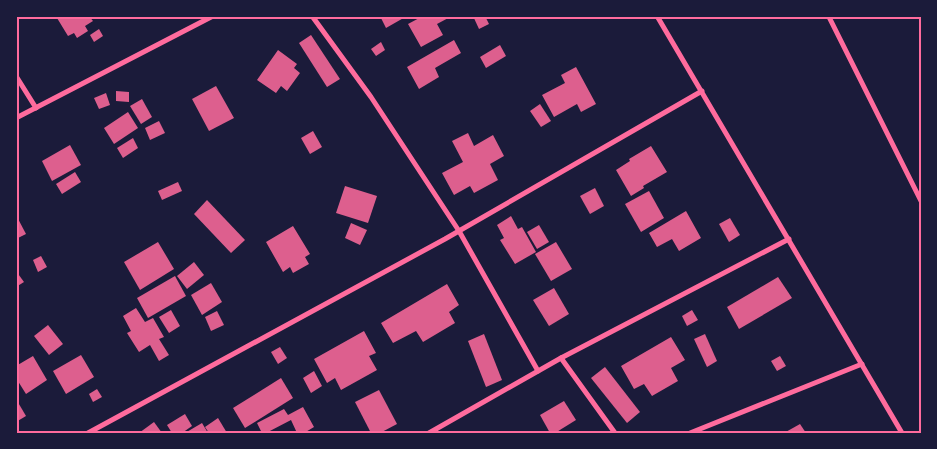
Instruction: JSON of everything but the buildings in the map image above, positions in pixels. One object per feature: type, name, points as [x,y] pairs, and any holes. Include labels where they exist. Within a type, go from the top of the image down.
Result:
[{"type":"street","points":[[16,118],[213,16]]},
{"type":"street","points":[[312,16],[371,97],[459,231],[538,371]]},
{"type":"street","points":[[657,16],[790,239],[902,433]]},
{"type":"street","points":[[830,17],[921,201]]},
{"type":"street","points":[[16,76],[36,108]]},
{"type":"street","points":[[88,433],[459,231],[702,91]]},
{"type":"street","points":[[430,433],[561,358],[790,239]]},
{"type":"street","points":[[561,358],[614,433]]},
{"type":"street","points":[[690,433],[862,364]]}]
